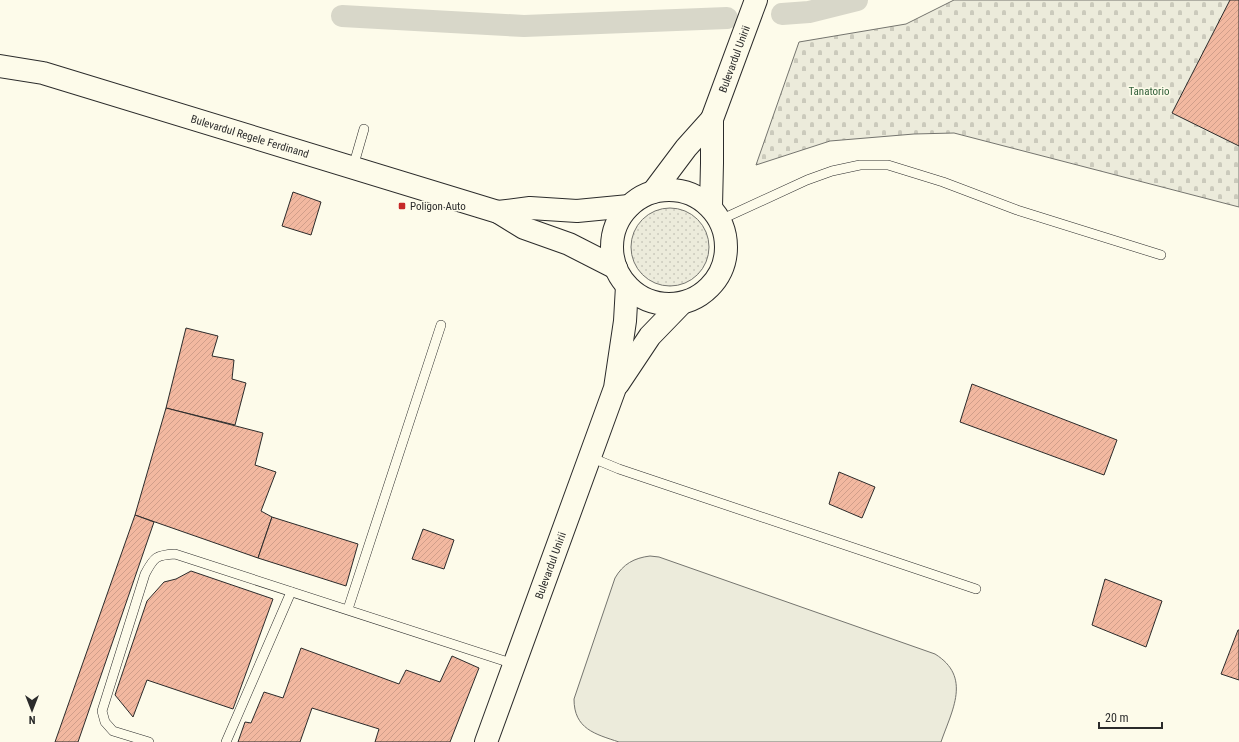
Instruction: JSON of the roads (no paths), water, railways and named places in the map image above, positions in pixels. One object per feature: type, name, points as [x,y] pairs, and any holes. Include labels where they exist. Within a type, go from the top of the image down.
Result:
[{"type":"main road","name":"Bulevardul Unirii","points":[[715,213],[712,163],[712,119],[756,0]]},
{"type":"main road","name":"Bulevardul Regele Ferdinand","points":[[0,66],[43,72],[498,212],[524,228],[569,244],[622,277]]},
{"type":"main road","name":"Bulevardul Unirii","points":[[653,192],[686,148],[712,119]]},
{"type":"main road","points":[[668,189],[684,191],[698,197],[715,213],[726,234],[727,249],[725,263],[718,277],[709,289],[696,298],[682,303],[658,303],[647,300],[636,294],[622,277],[612,255],[612,242],[615,228],[621,216],[640,197],[653,192],[668,189]]},
{"type":"main road","name":"Bulevardul Regele Ferdinand","points":[[498,212],[530,208],[577,211],[630,206]]},
{"type":"main road","name":"Bulevardul Unirii","points":[[486,742],[615,388],[625,321],[622,277]]},
{"type":"main road","name":"Bulevardul Unirii","points":[[615,388],[650,336],[682,303]]},
{"type":"lane","points":[[353,167],[364,129]]},
{"type":"lane","points":[[715,213],[832,171],[860,165],[888,165],[943,182],[1016,210],[1161,255]]},
{"type":"lane","points":[[348,609],[441,325]]},
{"type":"lane","points":[[590,458],[976,589]]},
{"type":"lane","points":[[149,742],[113,731],[105,722],[102,711],[145,574],[151,562],[160,554],[175,554],[514,664]]},
{"type":"lane","points":[[226,742],[291,592]]},
{"type":"waterway","points":[[782,14],[809,12],[857,0]]},
{"type":"waterway","points":[[342,16],[524,26],[727,18]]},
{"type":"place","name":"Poligon Auto","points":[[402,206]]},
{"type":"park label","name":"Tanatorio","points":[[1149,91]]}]
